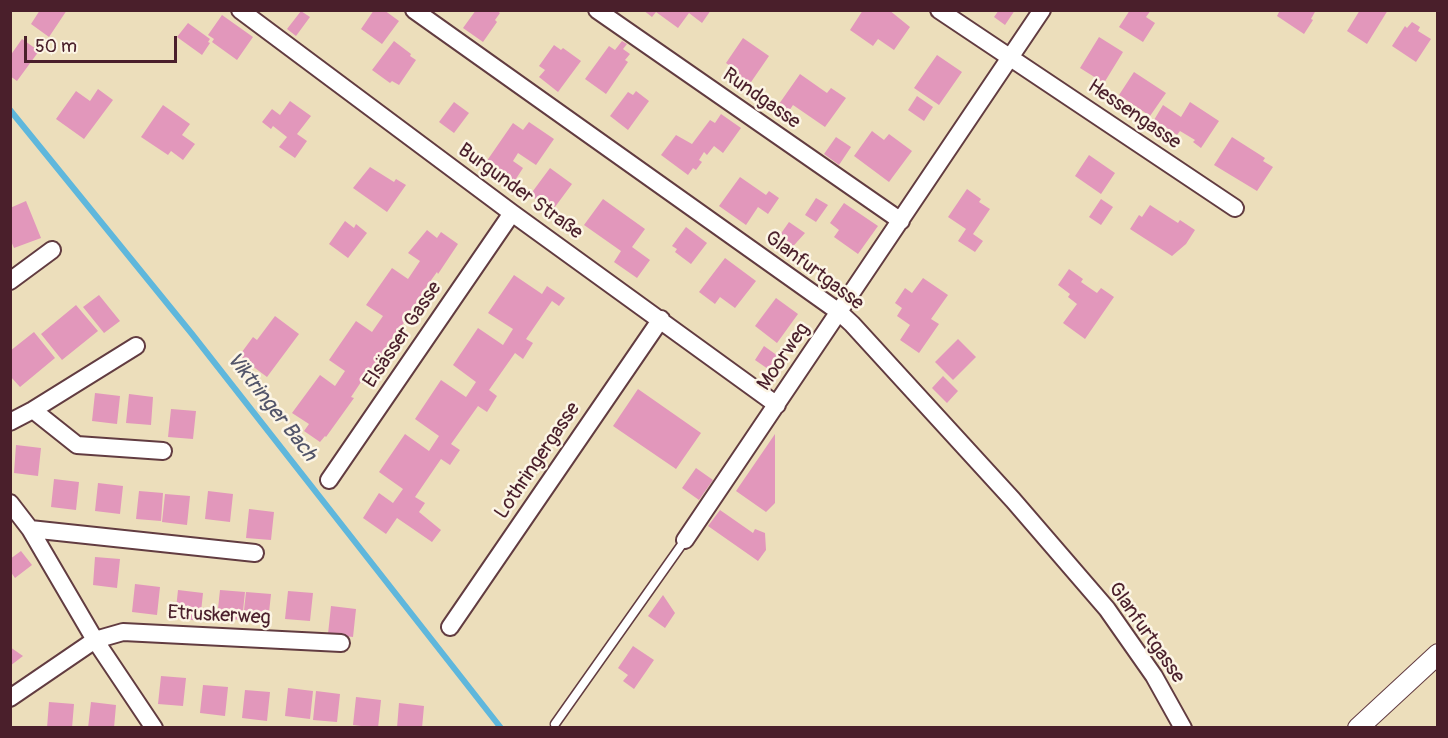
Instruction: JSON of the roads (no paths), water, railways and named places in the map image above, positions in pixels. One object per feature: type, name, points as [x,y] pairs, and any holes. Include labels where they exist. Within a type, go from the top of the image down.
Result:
[{"type":"street","name":"Burgunder Straße","points":[[240,10],[512,213],[777,405]]},
{"type":"street","name":"Glanfurtgasse","points":[[414,10],[839,312],[852,324],[1013,500],[1107,609],[1154,676],[1183,728]]},
{"type":"street","name":"Rundgasse","points":[[597,10],[901,221]]},
{"type":"street","points":[[939,10],[1010,57]]},
{"type":"street","name":"Moorweg","points":[[685,540],[1042,10]]},
{"type":"street","name":"Hessengasse","points":[[1010,57],[1235,208]]},
{"type":"street","name":"Elsässer Gasse","points":[[329,480],[512,213]]},
{"type":"street","points":[[10,281],[52,250]]},
{"type":"street","name":"Lothringergasse","points":[[450,627],[661,319]]},
{"type":"street","points":[[10,422],[136,346]]},
{"type":"street","points":[[33,410],[77,445],[162,451]]},
{"type":"street","points":[[10,503],[30,530],[95,640],[154,728]]},
{"type":"street","points":[[30,530],[255,553]]},
{"type":"street","name":"Etruskerweg","points":[[10,698],[95,640],[123,632],[341,643]]},
{"type":"street","points":[[1358,728],[1437,654]]},
{"type":"lane","name":"Moorweg","points":[[555,724],[685,540]]},
{"type":"waterway","name":"Viktringer Bach","points":[[10,110],[192,334],[501,728]]}]
